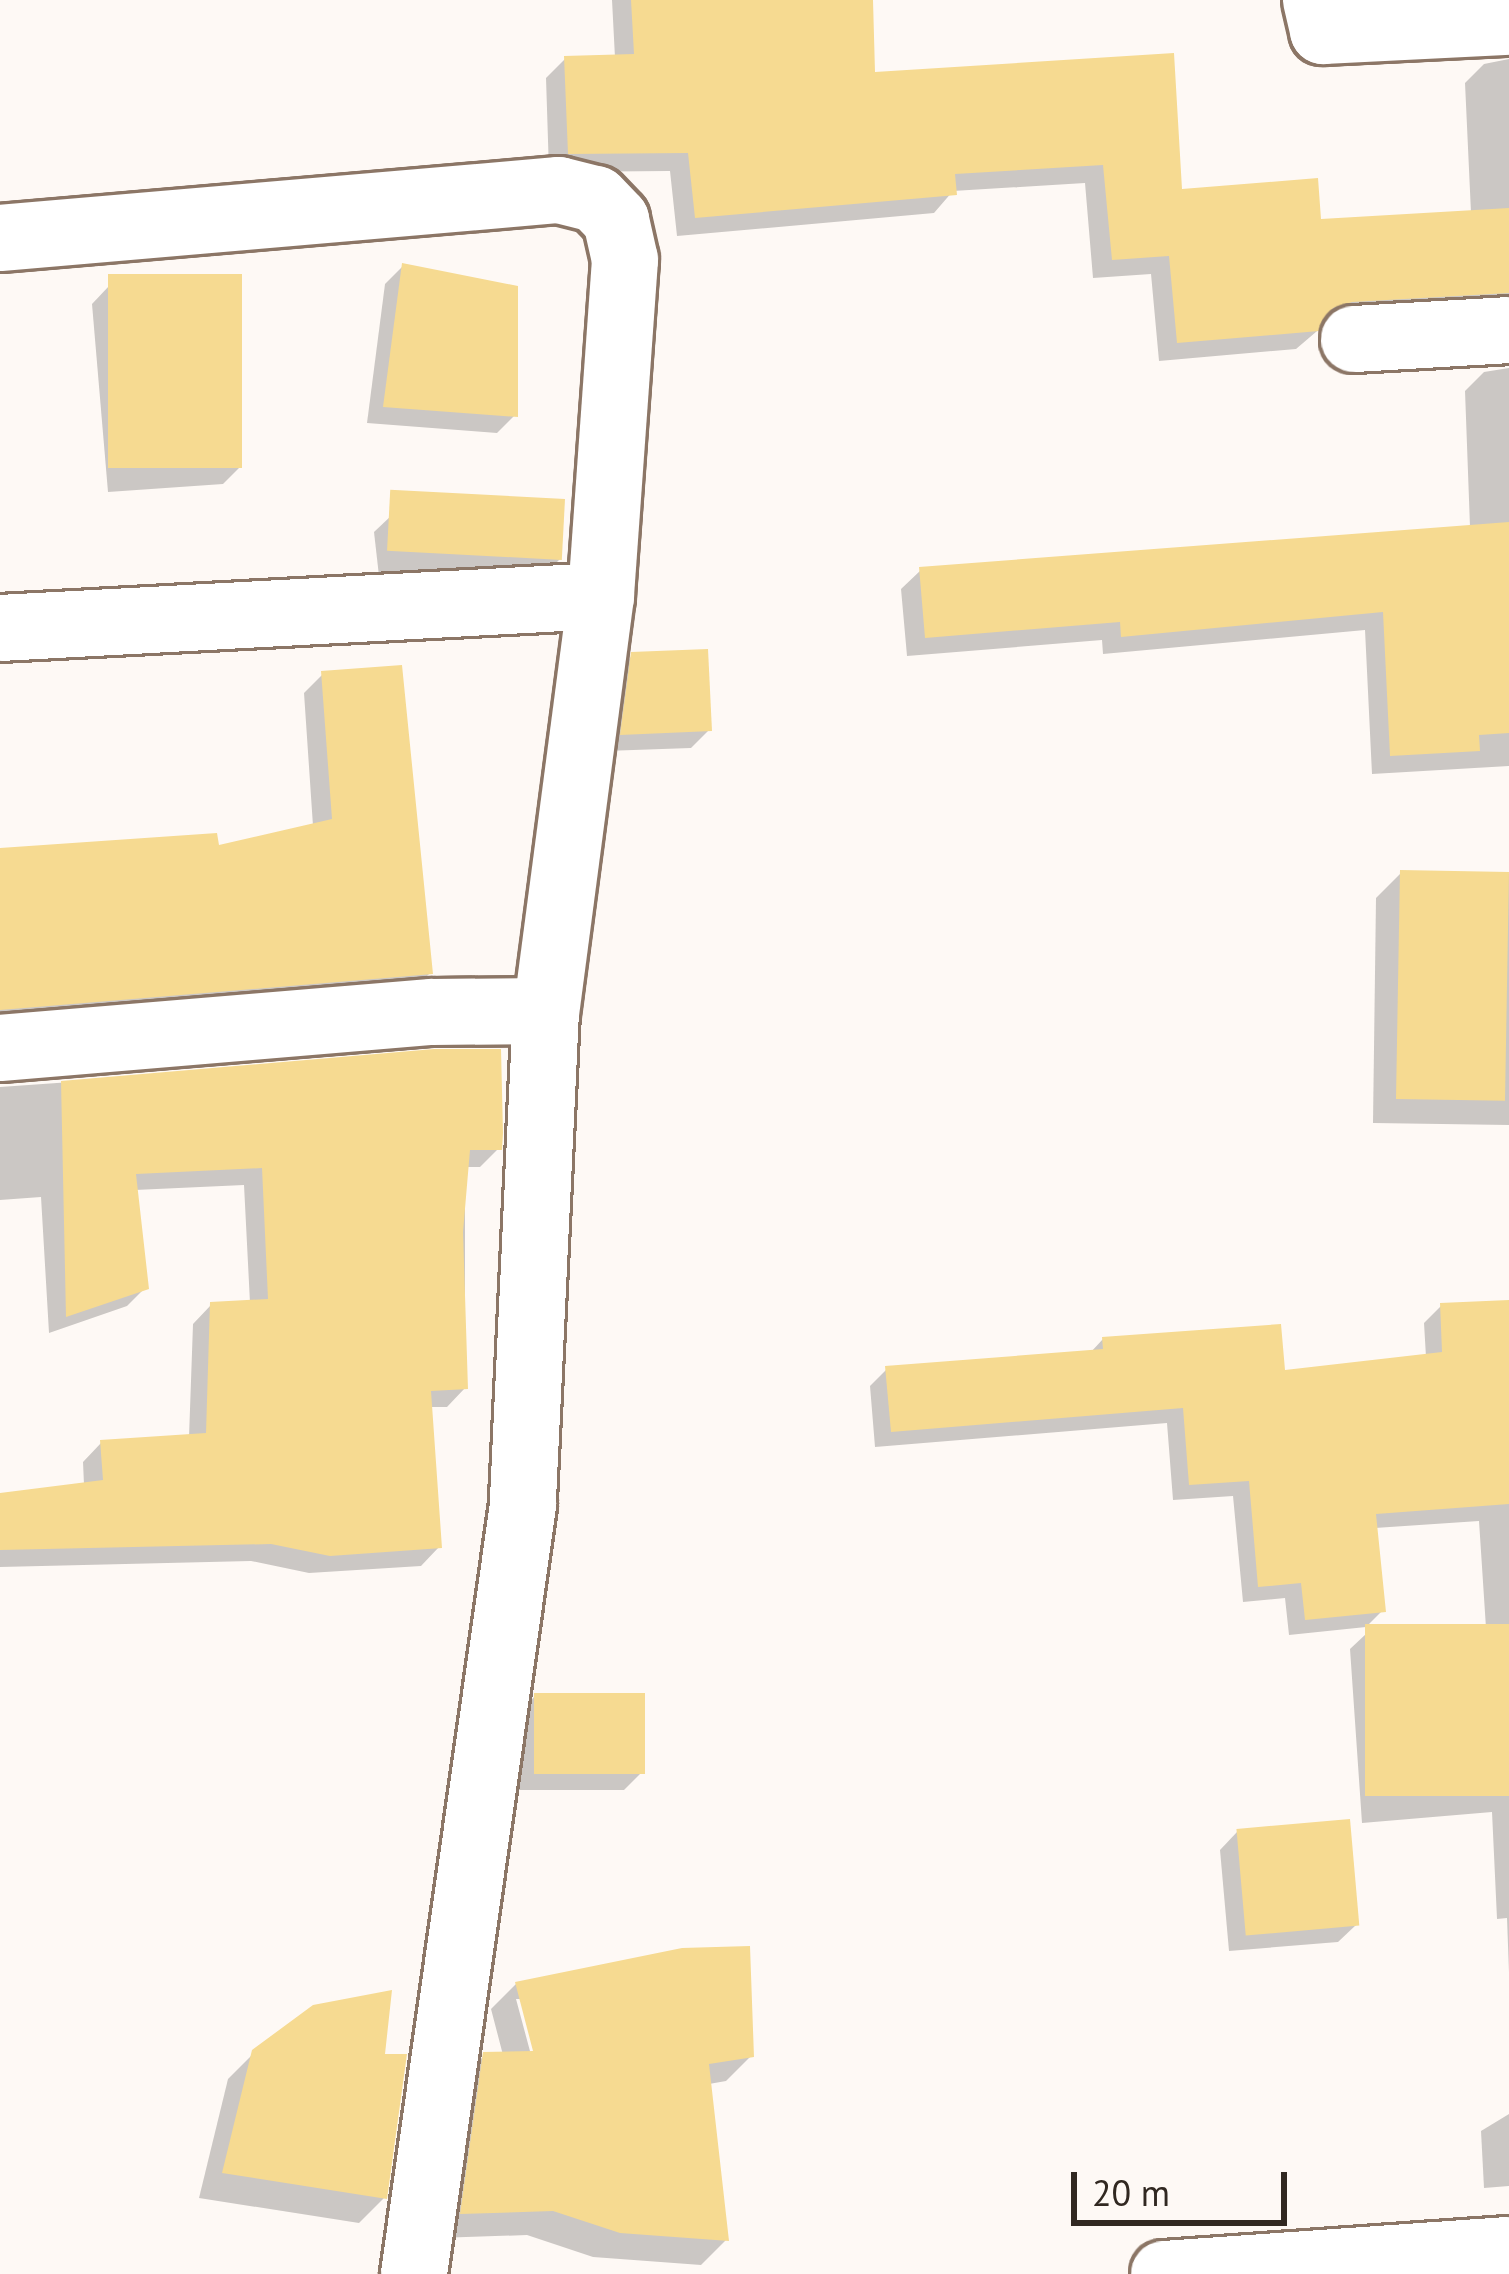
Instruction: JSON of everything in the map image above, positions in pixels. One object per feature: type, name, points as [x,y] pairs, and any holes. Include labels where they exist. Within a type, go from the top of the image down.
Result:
[{"type":"street","points":[[1316,0],[1323,31],[1509,22]]},
{"type":"street","points":[[0,238],[559,190],[596,199],[616,220],[625,260],[601,596],[546,1011],[523,1505],[414,2274]]},
{"type":"street","points":[[1354,339],[1509,330]]},
{"type":"street","points":[[0,628],[601,596]]},
{"type":"street","points":[[0,1048],[433,1012],[546,1011]]},
{"type":"street","points":[[1164,2274],[1509,2250]]},
{"type":"building","points":[[631,0],[873,0],[875,72],[1174,53],[1182,189],[1318,178],[1321,219],[1509,208],[1509,293],[1352,302],[1333,308],[1319,331],[1177,343],[1169,256],[1112,260],[1103,165],[955,174],[957,195],[695,218],[688,153],[568,154],[564,56],[634,54]]},
{"type":"building","points":[[402,263],[518,286],[518,417],[383,407]]},
{"type":"building","points":[[108,274],[242,274],[242,468],[108,468]]},
{"type":"building","points":[[390,490],[565,499],[562,560],[387,551]]},
{"type":"building","points":[[1509,522],[1509,733],[1479,735],[1480,751],[1390,756],[1383,612],[1121,637],[1120,622],[925,638],[919,567]]},
{"type":"building","points":[[708,649],[712,731],[620,735],[631,652]]},
{"type":"building","points":[[402,665],[433,974],[0,1010],[0,848],[217,833],[219,845],[332,819],[321,671]]},
{"type":"building","points":[[1400,870],[1509,872],[1505,1101],[1396,1099]]},
{"type":"building","points":[[434,1049],[501,1049],[503,1133],[502,1150],[470,1150],[463,1232],[468,1389],[431,1391],[442,1548],[330,1556],[271,1544],[0,1550],[0,1493],[103,1480],[100,1440],[206,1433],[210,1302],[268,1299],[262,1168],[136,1174],[149,1289],[66,1317],[61,1081]]},
{"type":"building","points":[[1509,1300],[1509,1504],[1376,1514],[1386,1612],[1305,1620],[1301,1583],[1258,1587],[1249,1481],[1189,1485],[1183,1408],[891,1432],[885,1366],[1103,1349],[1102,1337],[1281,1324],[1285,1370],[1442,1352],[1440,1303]]},
{"type":"building","points":[[1365,1624],[1509,1624],[1509,1796],[1365,1796]]},
{"type":"building","points":[[534,1693],[645,1693],[645,1774],[534,1774]]},
{"type":"building","points":[[1350,1819],[1359,1926],[1246,1936],[1236,1829]]},
{"type":"building","points":[[750,1946],[754,2057],[709,2064],[729,2241],[620,2233],[553,2211],[460,2214],[483,2052],[533,2051],[515,1982],[682,1948]]},
{"type":"building","points":[[392,1990],[385,2054],[407,2054],[387,2199],[222,2173],[252,2050],[313,2005]]}]
